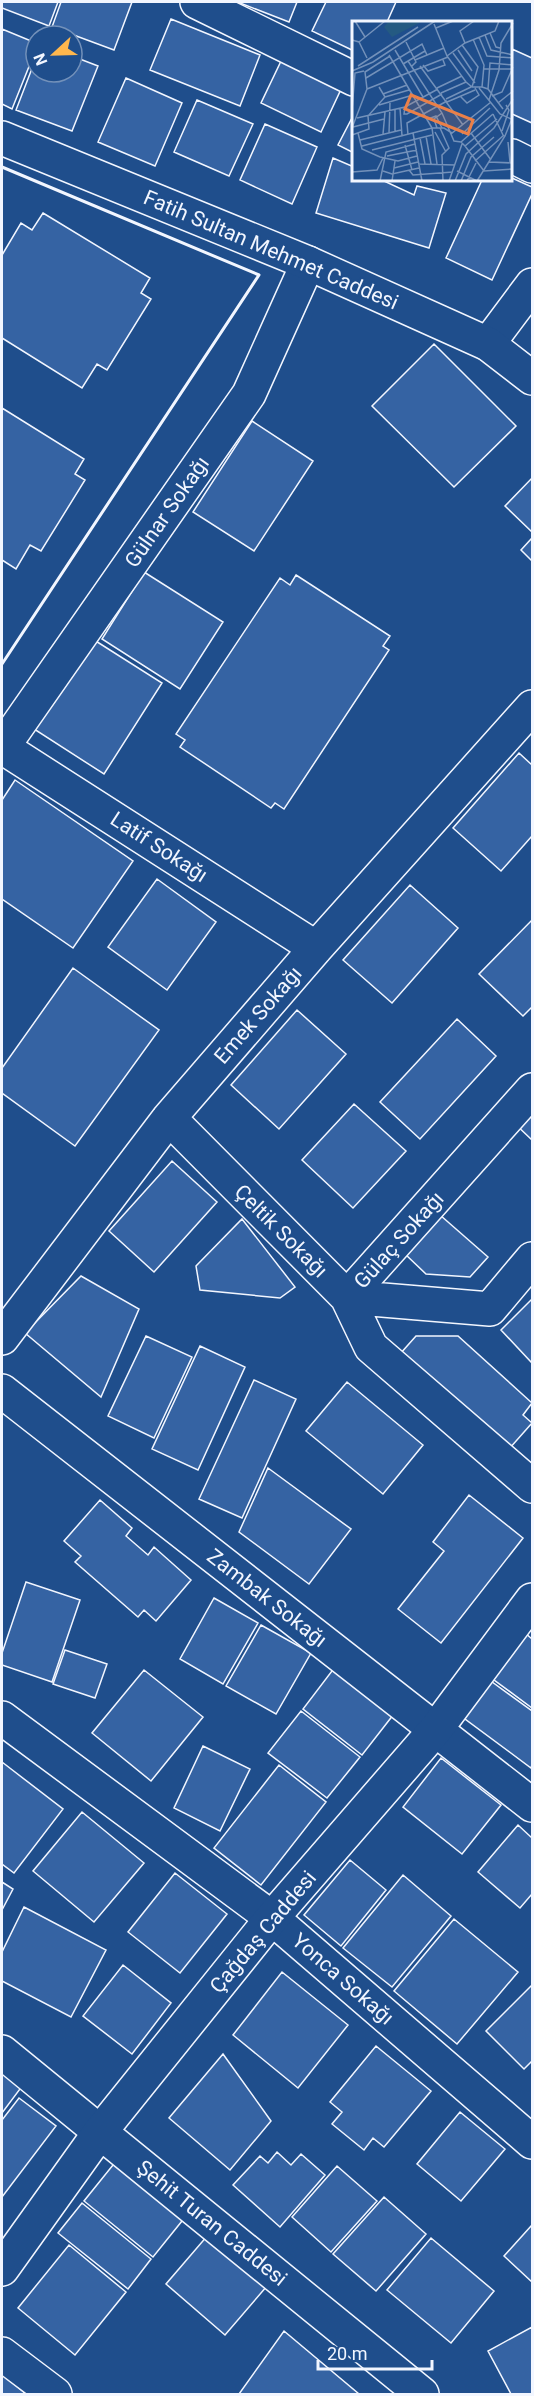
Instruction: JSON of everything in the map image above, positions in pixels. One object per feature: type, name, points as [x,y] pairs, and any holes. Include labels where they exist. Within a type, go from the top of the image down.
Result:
[{"type":"street","points":[[197,2],[352,78]]},
{"type":"street","name":"Fatih Sultan Mehmet Caddesi","points":[[2,138],[308,263],[488,344],[532,378]]},
{"type":"street","points":[[513,156],[532,166]]},
{"type":"street","name":"Gülnar Sokağı","points":[[2,747],[249,394],[308,263]]},
{"type":"street","points":[[488,344],[532,285]]},
{"type":"street","name":"Emek Sokağı","points":[[2,1338],[169,1118],[316,948],[532,707]]},
{"type":"street","name":"Latif Sokağı","points":[[2,747],[316,948]]},
{"type":"street","name":"Gülaç Sokağı","points":[[532,1090],[347,1298],[371,1347],[532,1486]]},
{"type":"street","name":"Çeltik Sokağı","points":[[169,1118],[347,1298]]},
{"type":"street","points":[[347,1298],[490,1309],[532,1259]]},
{"type":"street","name":"Zambak Sokağı","points":[[2,1391],[532,1805]]},
{"type":"street","name":"Çağdaş Caddesi","points":[[2,2269],[100,2132],[272,1918],[436,1729],[532,1600]]},
{"type":"street","name":"Yonca Sokağı","points":[[2,1718],[272,1918],[532,2142]]},
{"type":"street","name":"Şehit Turan Caddesi","points":[[2,2052],[422,2394]]},
{"type":"street","points":[[2,2354],[55,2394]]},
{"type":"building","points":[[2,2],[58,2],[50,24],[44,24],[2,8]]},
{"type":"building","points":[[61,2],[132,2],[114,50],[84,39],[84,24],[53,24]]},
{"type":"building","points":[[241,2],[297,2],[289,22]]},
{"type":"building","points":[[326,2],[396,2],[387,21],[352,21],[352,50],[312,31]]},
{"type":"building","points":[[171,19],[260,55],[240,106],[150,70]]},
{"type":"building","points":[[2,29],[24,38],[24,79],[12,109],[2,104]]},
{"type":"building","points":[[513,49],[532,58],[532,123],[513,114]]},
{"type":"building","points":[[283,57],[343,85],[321,132],[261,103]]},
{"type":"building","points":[[84,61],[98,66],[72,131],[16,110],[26,84],[84,84]]},
{"type":"building","points":[[126,78],[182,103],[155,166],[98,142]]},
{"type":"building","points":[[197,100],[253,124],[229,176],[174,152]]},
{"type":"building","points":[[352,118],[352,152],[338,145]]},
{"type":"building","points":[[265,124],[317,147],[292,204],[240,180]]},
{"type":"building","points":[[333,158],[352,166],[352,182],[386,182],[414,195],[417,186],[446,193],[429,248],[316,213]]},
{"type":"building","points":[[513,178],[532,187],[532,194],[492,280],[446,258],[481,182],[513,182]]},
{"type":"building","points":[[43,213],[150,278],[141,293],[151,299],[107,370],[97,364],[82,388],[2,338],[2,255],[21,223],[32,230]]},
{"type":"building","points":[[434,344],[516,426],[454,487],[372,406]]},
{"type":"building","points":[[2,408],[84,459],[75,474],[85,480],[41,551],[30,545],[16,569],[2,560]]},
{"type":"building","points":[[252,421],[313,461],[254,551],[193,512]]},
{"type":"building","points":[[532,478],[532,532],[505,506]]},
{"type":"building","points":[[532,538],[532,561],[521,550]]},
{"type":"building","points":[[144,572],[223,622],[180,689],[102,639]]},
{"type":"building","points":[[296,575],[390,636],[383,646],[389,650],[284,809],[275,803],[271,808],[180,747],[185,740],[176,734],[280,578],[290,585]]},
{"type":"building","points":[[91,638],[162,683],[104,774],[34,729]]},
{"type":"building","points":[[519,753],[532,765],[532,836],[501,871],[453,828]]},
{"type":"building","points":[[15,780],[133,861],[73,948],[2,899],[2,800]]},
{"type":"building","points":[[157,879],[216,922],[167,990],[108,947]]},
{"type":"building","points":[[410,885],[458,928],[392,1003],[343,960]]},
{"type":"building","points":[[532,920],[532,1007],[523,1016],[479,974]]},
{"type":"building","points":[[73,968],[159,1030],[75,1146],[2,1093],[2,1068]]},
{"type":"building","points":[[297,1010],[346,1054],[279,1129],[231,1085]]},
{"type":"building","points":[[457,1019],[496,1056],[420,1139],[380,1102]]},
{"type":"building","points":[[532,1098],[532,1140],[511,1120]]},
{"type":"building","points":[[354,1104],[406,1151],[353,1208],[302,1160]]},
{"type":"building","points":[[172,1161],[217,1202],[154,1272],[109,1231]]},
{"type":"building","points":[[440,1215],[488,1257],[470,1277],[426,1274],[405,1254]]},
{"type":"building","points":[[242,1219],[295,1287],[280,1298],[200,1290],[196,1266]]},
{"type":"building","points":[[81,1276],[139,1309],[101,1397],[25,1333]]},
{"type":"building","points":[[532,1299],[532,1363],[501,1330]]},
{"type":"building","points":[[146,1336],[192,1357],[154,1438],[108,1416]]},
{"type":"building","points":[[416,1336],[458,1336],[532,1403],[523,1415],[532,1423],[509,1449],[400,1354]]},
{"type":"building","points":[[200,1346],[245,1367],[198,1470],[152,1449]]},
{"type":"building","points":[[254,1380],[296,1399],[242,1518],[199,1499]]},
{"type":"building","points":[[347,1382],[423,1445],[383,1494],[306,1431]]},
{"type":"building","points":[[268,1468],[351,1529],[309,1584],[239,1532]]},
{"type":"building","points":[[469,1495],[523,1538],[441,1643],[398,1609],[444,1551],[433,1542]]},
{"type":"building","points":[[100,1500],[132,1528],[126,1536],[148,1555],[154,1547],[191,1580],[156,1621],[144,1610],[138,1617],[75,1562],[81,1556],[64,1541]]},
{"type":"building","points":[[26,1582],[80,1600],[52,1682],[2,1665],[2,1653]]},
{"type":"building","points":[[214,1598],[258,1623],[223,1684],[180,1659]]},
{"type":"building","points":[[261,1625],[311,1653],[276,1714],[226,1686]]},
{"type":"building","points":[[524,1632],[532,1639],[532,1708],[490,1677]]},
{"type":"building","points":[[65,1650],[107,1664],[95,1698],[53,1684]]},
{"type":"building","points":[[338,1663],[397,1710],[362,1755],[303,1709]]},
{"type":"building","points":[[144,1670],[203,1717],[151,1781],[92,1733]]},
{"type":"building","points":[[488,1679],[532,1711],[531,1768],[461,1716]]},
{"type":"building","points":[[301,1711],[360,1757],[327,1798],[268,1753]]},
{"type":"building","points":[[203,1746],[250,1769],[220,1831],[174,1808]]},
{"type":"building","points":[[441,1758],[501,1805],[462,1854],[403,1807]]},
{"type":"building","points":[[2,1762],[63,1809],[14,1873],[2,1864]]},
{"type":"building","points":[[279,1765],[326,1802],[261,1885],[214,1848]]},
{"type":"building","points":[[82,1812],[144,1863],[94,1922],[33,1871]]},
{"type":"building","points":[[518,1825],[532,1838],[532,1894],[520,1908],[478,1872]]},
{"type":"building","points":[[350,1860],[386,1890],[341,1946],[304,1915]]},
{"type":"building","points":[[175,1873],[227,1914],[180,1973],[128,1932]]},
{"type":"building","points":[[403,1875],[451,1916],[392,1987],[343,1948]]},
{"type":"building","points":[[2,1882],[13,1889],[2,1910]]},
{"type":"building","points":[[24,1907],[106,1950],[71,2017],[2,1981],[2,1952]]},
{"type":"building","points":[[454,1919],[518,1972],[457,2044],[394,1991]]},
{"type":"building","points":[[123,1965],[171,2003],[132,2054],[83,2016]]},
{"type":"building","points":[[282,1972],[348,2025],[298,2088],[233,2035]]},
{"type":"building","points":[[532,1985],[532,2061],[524,2069],[486,2031]]},
{"type":"building","points":[[376,2046],[431,2091],[384,2147],[373,2138],[364,2150],[332,2124],[342,2112],[330,2102]]},
{"type":"building","points":[[223,2054],[271,2121],[230,2170],[169,2118]]},
{"type":"building","points":[[2,2069],[23,2085],[2,2113]]},
{"type":"building","points":[[19,2098],[56,2126],[2,2197],[2,2120]]},
{"type":"building","points":[[460,2112],[505,2149],[461,2201],[417,2164]]},
{"type":"building","points":[[277,2152],[291,2165],[301,2154],[325,2175],[280,2227],[233,2185],[260,2156],[268,2163]]},
{"type":"building","points":[[117,2160],[186,2216],[153,2257],[84,2201]]},
{"type":"building","points":[[337,2166],[377,2201],[331,2252],[292,2217]]},
{"type":"building","points":[[384,2197],[426,2234],[376,2291],[333,2254]]},
{"type":"building","points":[[82,2203],[151,2259],[128,2289],[58,2233]]},
{"type":"building","points":[[532,2225],[532,2282],[504,2256]]},
{"type":"building","points":[[208,2235],[267,2286],[225,2335],[166,2284]]},
{"type":"building","points":[[431,2238],[494,2291],[451,2343],[387,2290]]},
{"type":"building","points":[[69,2245],[126,2292],[75,2355],[18,2308]]},
{"type":"building","points":[[532,2327],[532,2394],[511,2394],[488,2351]]},
{"type":"building","points":[[284,2331],[359,2394],[239,2394]]},
{"type":"building","points":[[2,2374],[26,2394],[2,2394]]},
{"type":"wall","points":[[2,167],[259,275],[2,664]]}]
